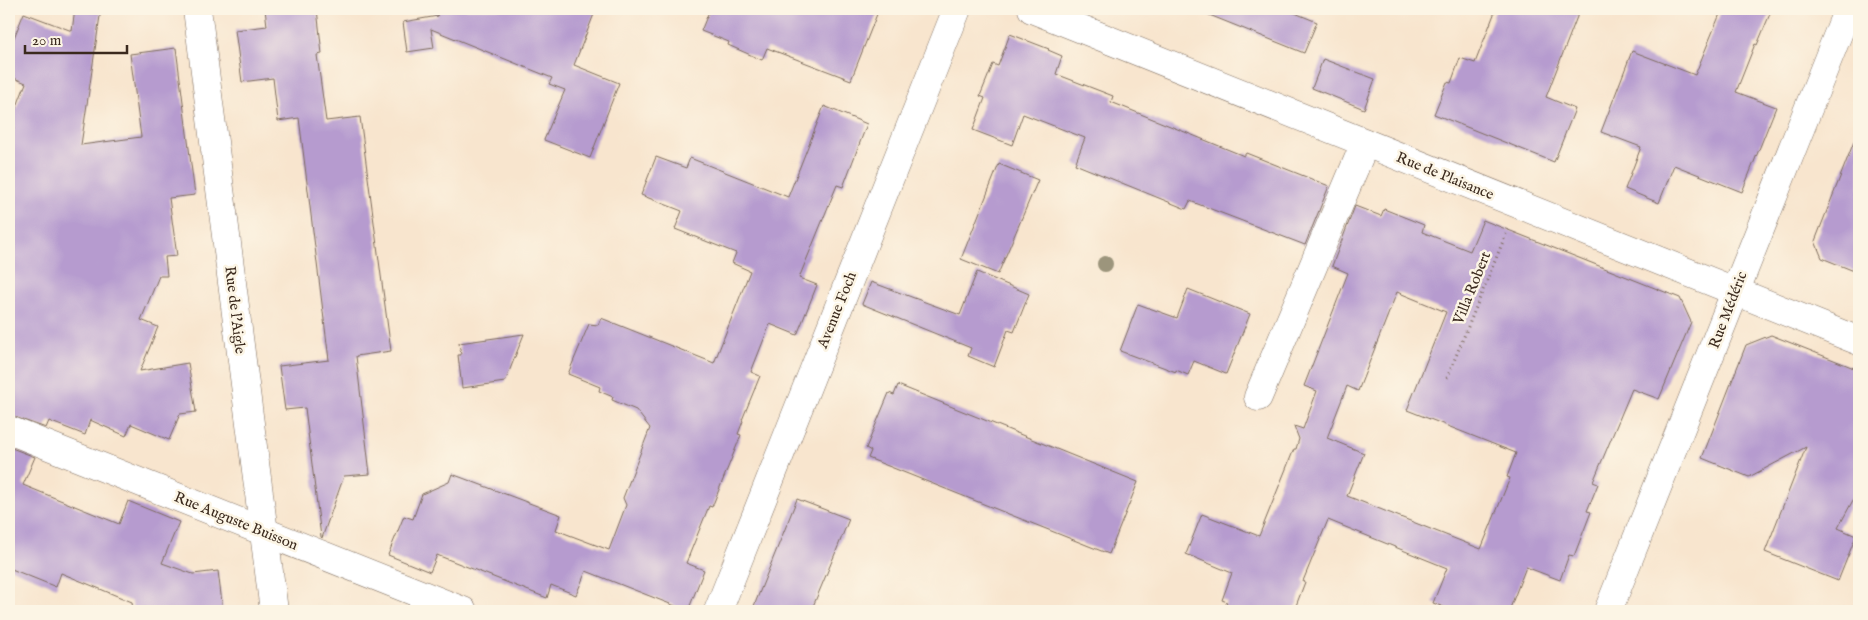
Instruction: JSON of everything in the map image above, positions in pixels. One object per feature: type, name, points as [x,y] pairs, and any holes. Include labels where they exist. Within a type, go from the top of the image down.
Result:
[{"type":"street","name":"Rue de l'Aigle","points":[[197,9],[274,611]]},
{"type":"street","name":"Avenue Foch","points":[[718,611],[957,9]]},
{"type":"street","name":"Rue de Plaisance","points":[[1032,9],[1859,341]]},
{"type":"street","name":"Rue Médéric","points":[[1608,611],[1848,9]]},
{"type":"street","points":[[1258,397],[1365,143]]},
{"type":"street","name":"Rue Auguste Buisson","points":[[9,430],[463,611]]},
{"type":"path","name":"Villa Robert","points":[[1447,378],[1518,205]]},
{"type":"building","points":[[75,9],[101,9],[81,145],[141,137],[130,54],[176,48],[195,195],[169,198],[177,256],[165,257],[167,276],[159,276],[141,320],[158,327],[140,371],[188,363],[196,412],[180,414],[169,440],[131,424],[126,436],[90,420],[85,435],[49,421],[46,428],[9,415],[9,141],[14,128],[12,119],[26,83],[9,76],[9,50],[24,13],[72,31]]},
{"type":"building","points":[[265,9],[317,9],[322,54],[317,55],[326,121],[360,117],[391,351],[356,356],[370,474],[344,476],[322,538],[305,408],[285,410],[279,366],[329,360],[299,118],[278,121],[273,78],[242,82],[235,30],[267,26]]},
{"type":"building","points":[[432,9],[596,9],[574,65],[619,83],[590,158],[544,140],[565,90],[549,84],[552,78],[431,29],[434,48],[407,52],[403,22],[438,16]]},
{"type":"building","points":[[710,9],[879,9],[851,80],[767,48],[762,60],[728,45],[729,42],[701,31]]},
{"type":"building","points":[[1197,9],[1285,9],[1317,22],[1304,53]]},
{"type":"building","points":[[1496,9],[1580,9],[1546,97],[1575,109],[1554,162],[1434,114],[1447,82],[1451,83],[1460,58],[1475,63]]},
{"type":"building","points":[[1722,9],[1772,9],[1757,45],[1755,44],[1736,92],[1776,107],[1742,192],[1674,165],[1659,203],[1625,189],[1641,147],[1601,132],[1632,51],[1695,75]]},
{"type":"building","points":[[1010,34],[1062,56],[1056,74],[1113,96],[1111,102],[1244,156],[1246,153],[1329,186],[1305,245],[1190,201],[1186,209],[1075,164],[1085,138],[1023,114],[1012,145],[973,130],[985,98],[980,96],[993,64],[998,66]]},
{"type":"building","points":[[1323,59],[1375,79],[1364,109],[1312,88]]},
{"type":"building","points":[[824,106],[867,124],[843,187],[837,185],[799,278],[817,285],[797,335],[770,324],[751,372],[760,376],[742,420],[738,434],[741,435],[712,507],[709,506],[686,563],[704,570],[688,611],[586,571],[576,595],[551,585],[547,598],[437,555],[430,572],[388,555],[404,516],[413,519],[422,494],[449,482],[452,474],[561,515],[556,530],[609,550],[626,505],[623,498],[650,428],[636,410],[612,400],[613,397],[599,391],[600,387],[568,374],[589,324],[598,325],[601,318],[714,363],[750,271],[732,263],[736,253],[675,229],[682,211],[641,195],[656,157],[686,168],[690,158],[788,197]]},
{"type":"building","points":[[1857,134],[1859,135],[1859,273],[1822,258],[1815,241]]},
{"type":"building","points":[[999,164],[1038,180],[998,274],[961,259]]},
{"type":"building","points":[[1355,206],[1381,216],[1384,209],[1424,225],[1422,232],[1470,251],[1483,220],[1680,298],[1691,322],[1659,399],[1632,389],[1593,482],[1598,484],[1587,511],[1591,512],[1574,556],[1569,555],[1560,580],[1526,567],[1509,611],[1454,611],[1433,603],[1447,568],[1328,520],[1303,581],[1305,582],[1294,611],[1222,611],[1227,602],[1222,600],[1232,573],[1186,554],[1202,514],[1259,536],[1294,449],[1296,449],[1299,439],[1294,426],[1303,429],[1317,391],[1304,386],[1348,273],[1332,266]],"holes":[[[1397,292],[1446,312],[1407,410],[1516,453],[1507,477],[1510,478],[1481,549],[1347,496],[1364,453],[1327,438],[1347,386],[1358,391]]]},
{"type":"building","points":[[977,272],[1029,294],[1014,332],[1008,330],[994,367],[968,356],[971,348],[862,304],[871,282],[960,315]]},
{"type":"building","points":[[1188,289],[1250,314],[1226,374],[1194,361],[1188,375],[1120,351],[1138,304],[1177,318]]},
{"type":"building","points":[[524,334],[505,382],[462,388],[458,355],[461,355],[459,343]]},
{"type":"building","points":[[1771,335],[1859,370],[1859,489],[1838,528],[1856,536],[1838,581],[1765,552],[1806,447],[1749,477],[1702,458],[1746,345]]},
{"type":"building","points":[[898,385],[1138,482],[1109,554],[868,458],[871,451],[866,448],[889,393],[894,395]]},
{"type":"building","points":[[9,447],[35,457],[23,485],[119,524],[128,501],[179,522],[162,563],[193,574],[218,571],[223,611],[133,611],[132,602],[61,573],[56,587],[9,568]]},
{"type":"building","points":[[797,499],[849,519],[837,549],[811,611],[752,611]]}]
